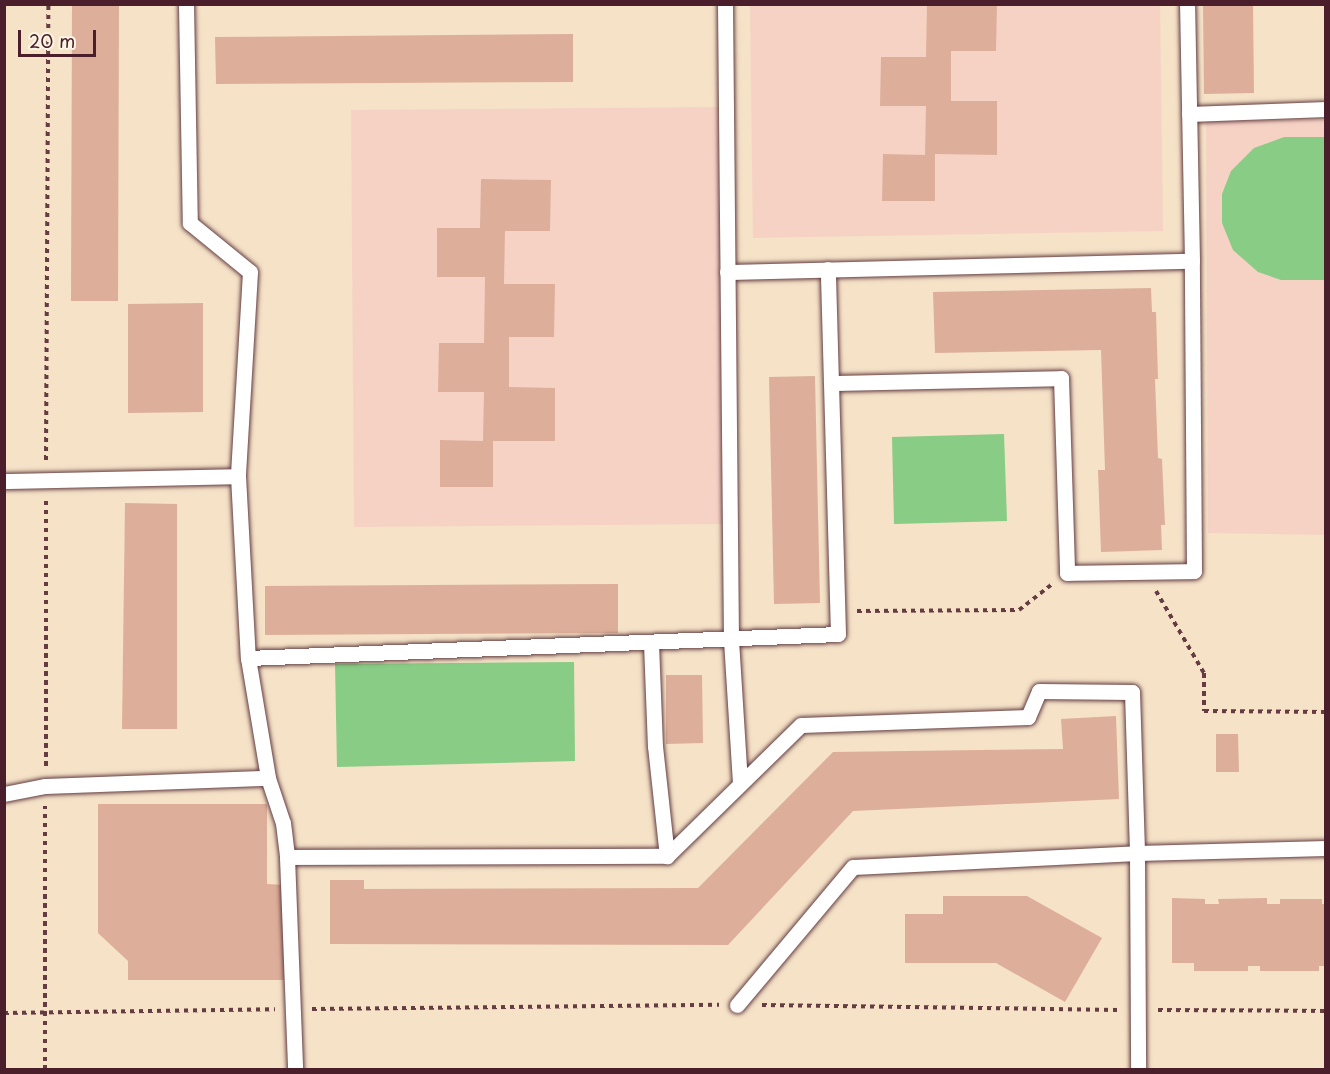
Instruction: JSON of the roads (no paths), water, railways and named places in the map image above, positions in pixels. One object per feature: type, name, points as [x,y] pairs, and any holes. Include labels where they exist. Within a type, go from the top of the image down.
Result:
[{"type":"lane","points":[[186,4],[189,223],[250,273],[238,476],[248,658],[268,778],[283,823],[287,858],[295,1070]]},
{"type":"lane","points":[[725,4],[732,640],[740,783]]},
{"type":"lane","points":[[831,383],[1062,378],[1067,573],[1194,571],[1192,261],[1187,4]]},
{"type":"lane","points":[[1189,114],[1326,109]]},
{"type":"lane","points":[[727,272],[1192,261]]},
{"type":"lane","points":[[248,658],[838,634],[828,269]]},
{"type":"lane","points":[[4,482],[238,476]]},
{"type":"lane","points":[[651,643],[655,746],[667,856]]},
{"type":"lane","points":[[287,858],[667,856],[801,725],[1028,717],[1039,691],[1132,692],[1137,853],[1138,1070]]},
{"type":"lane","points":[[4,794],[45,786],[268,778]]},
{"type":"lane","points":[[737,1005],[853,867],[1137,853],[1326,848]]}]
